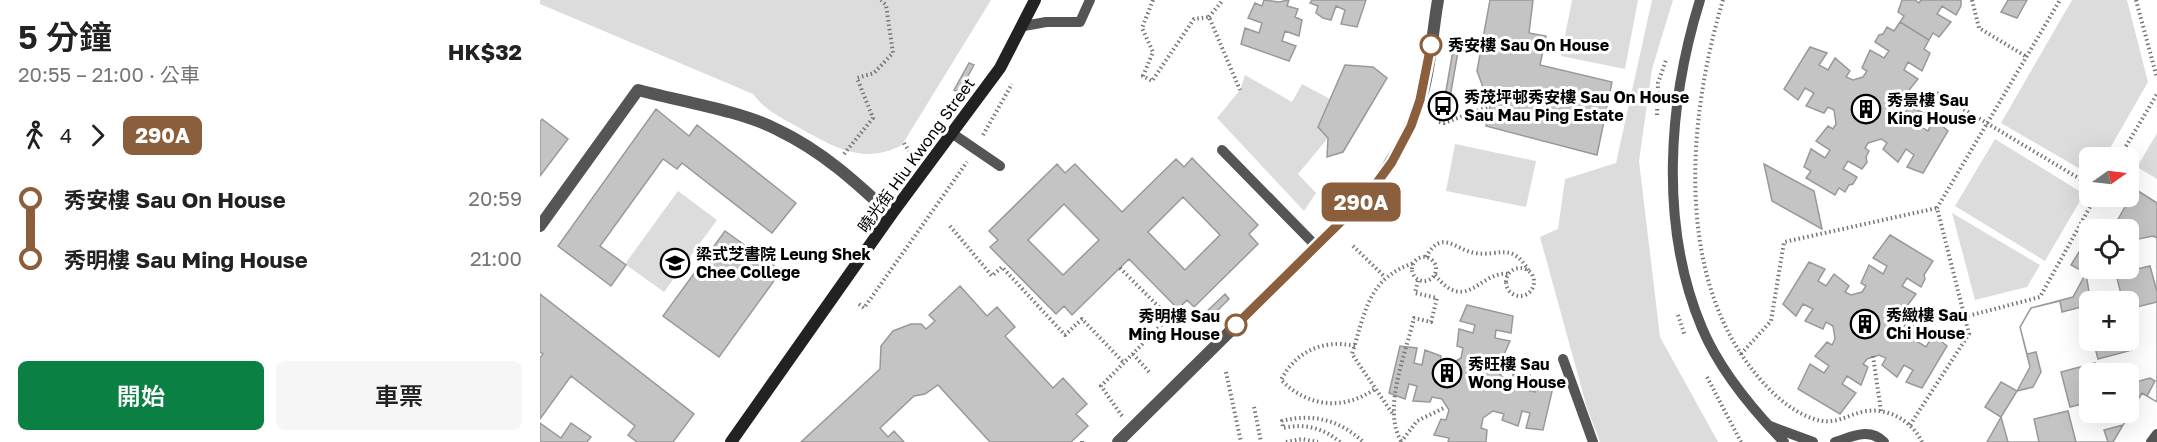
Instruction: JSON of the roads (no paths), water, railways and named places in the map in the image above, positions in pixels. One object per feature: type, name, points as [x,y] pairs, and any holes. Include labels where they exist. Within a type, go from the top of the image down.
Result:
[{"type":"main road","name":"曉光街 Hiu Kwong Street","points":[[731,442],[891,215],[1000,68],[1024,26],[1035,0]]},
{"type":"street","points":[[1118,442],[1368,195],[1392,162],[1411,126],[1424,87],[1438,0]]},
{"type":"street","points":[[540,226],[638,90],[776,129],[813,148],[844,172],[891,215]]},
{"type":"lane","points":[[1024,26],[1046,22],[1080,22],[1090,0]]},
{"type":"lane","points":[[1700,0],[1687,43],[1677,97],[1674,205],[1679,248],[1688,289],[1702,329],[1722,366],[1767,425],[1784,442]]},
{"type":"lane","points":[[953,134],[1000,166]]},
{"type":"lane","points":[[1222,150],[1316,246]]},
{"type":"lane","points":[[1563,360],[1593,442]]},
{"type":"lane","points":[[1767,425],[1813,442]]},
{"type":"lane","points":[[1835,442],[1861,434],[1871,434],[1884,442]]},
{"type":"lane","points":[[2151,442],[2157,434]]},
{"type":"place","name":"秀安樓 Sau On House","points":[[1431,45]]},
{"type":"place","name":"秀茂坪邨秀安樓 Sau On House Sau Mau Ping Estate","points":[[1443,106]]},
{"type":"place","name":"秀景樓 Sau King House","points":[[1866,109]]},
{"type":"place","name":"梁式芝書院 Leung Shek Chee College","points":[[675,263]]},
{"type":"place","name":"秀緻樓 Sau Chi House","points":[[1865,324]]},
{"type":"place","name":"秀明樓 Sau Ming House","points":[[1236,325]]},
{"type":"place","name":"秀旺樓 Sau Wong House","points":[[1447,373]]}]
